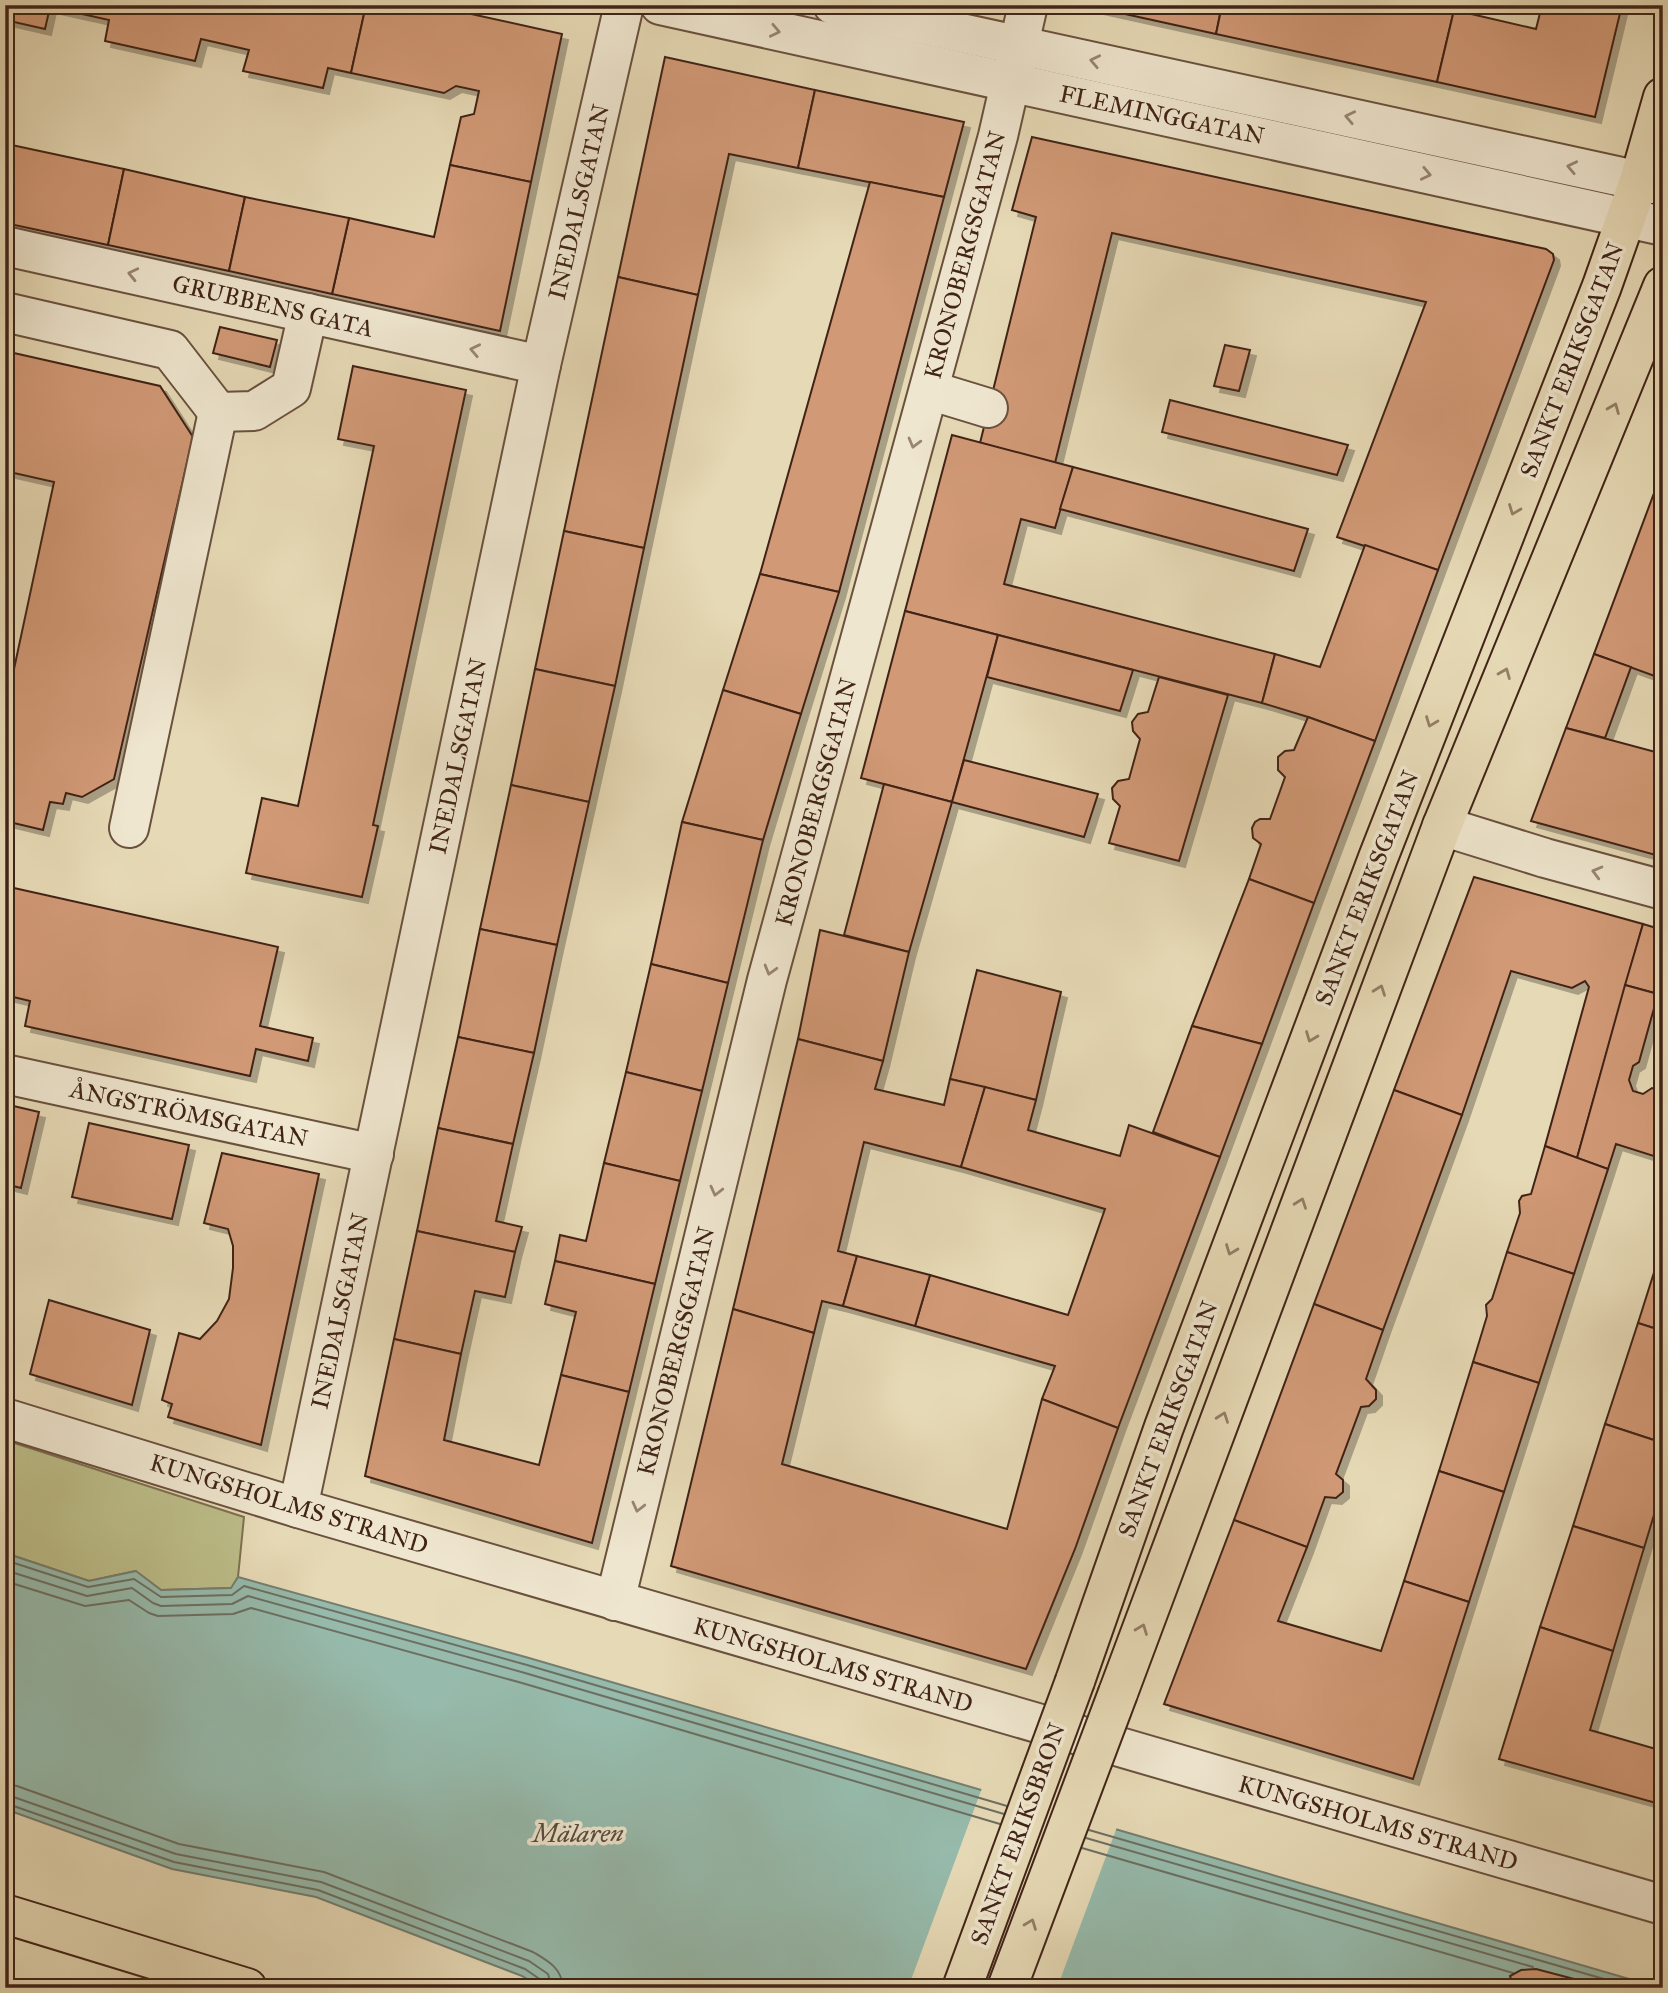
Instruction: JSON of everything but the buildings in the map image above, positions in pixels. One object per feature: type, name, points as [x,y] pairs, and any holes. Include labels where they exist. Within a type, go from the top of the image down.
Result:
[{"type":"main road","name":"SANKT ERIKSGATAN","points":[[1075,1681],[1164,1427],[1378,858],[1645,222],[1663,97]]},
{"type":"main road","name":"SANKT ERIKSGATAN","points":[[1118,1693],[1442,826],[1663,286]]},
{"type":"main road","name":"SANKT ERIKSBRON","points":[[962,1988],[1075,1681]]},
{"type":"main road","name":"SANKT ERIKSBRON","points":[[1007,1988],[1118,1693]]},
{"type":"main road","points":[[5,1914],[247,1988]]},
{"type":"main road","points":[[5,1937],[174,1988]]},
{"type":"street","name":"INEDALSGATAN","points":[[298,1508],[541,365],[624,5]]},
{"type":"street","name":"FLEMINGGATAN","points":[[660,5],[1645,222]]},
{"type":"street","name":"FLEMINGGATAN","points":[[833,5],[1651,184]]},
{"type":"street","name":"KRONOBERGSGATAN","points":[[615,1601],[767,980],[929,390],[1011,83],[1028,5]]},
{"type":"street","name":"GRUBBENS GATA","points":[[5,246],[541,365]]},
{"type":"street","points":[[5,312],[170,350],[218,412],[129,828]]},
{"type":"street","points":[[218,412],[254,411],[291,388],[308,313]]},
{"type":"street","points":[[929,390],[988,408]]},
{"type":"street","points":[[1442,826],[1663,890]]},
{"type":"street","name":"ÅNGSTRÖMSGATAN","points":[[5,1074],[374,1154]]},
{"type":"street","name":"KUNGSHOLMS STRAND","points":[[5,1418],[298,1508],[1663,1905]]},
{"type":"green space","points":[[5,1440],[244,1517],[238,1577],[232,1588],[161,1590],[135,1571],[89,1581],[5,1553]]},
{"type":"water","name":"Mälaren","points":[[5,1553],[89,1581],[136,1571],[161,1590],[231,1588],[238,1577],[529,1658],[1660,1988],[541,1988],[522,1976],[316,1897],[172,1869],[5,1809]]},
{"type":"pier","points":[[982,1788],[1117,1827],[1057,1988],[908,1988]]},
{"type":"railway","points":[[961,1988],[1078,1684]]},
{"type":"railway","points":[[1008,1988],[1112,1695]]}]
